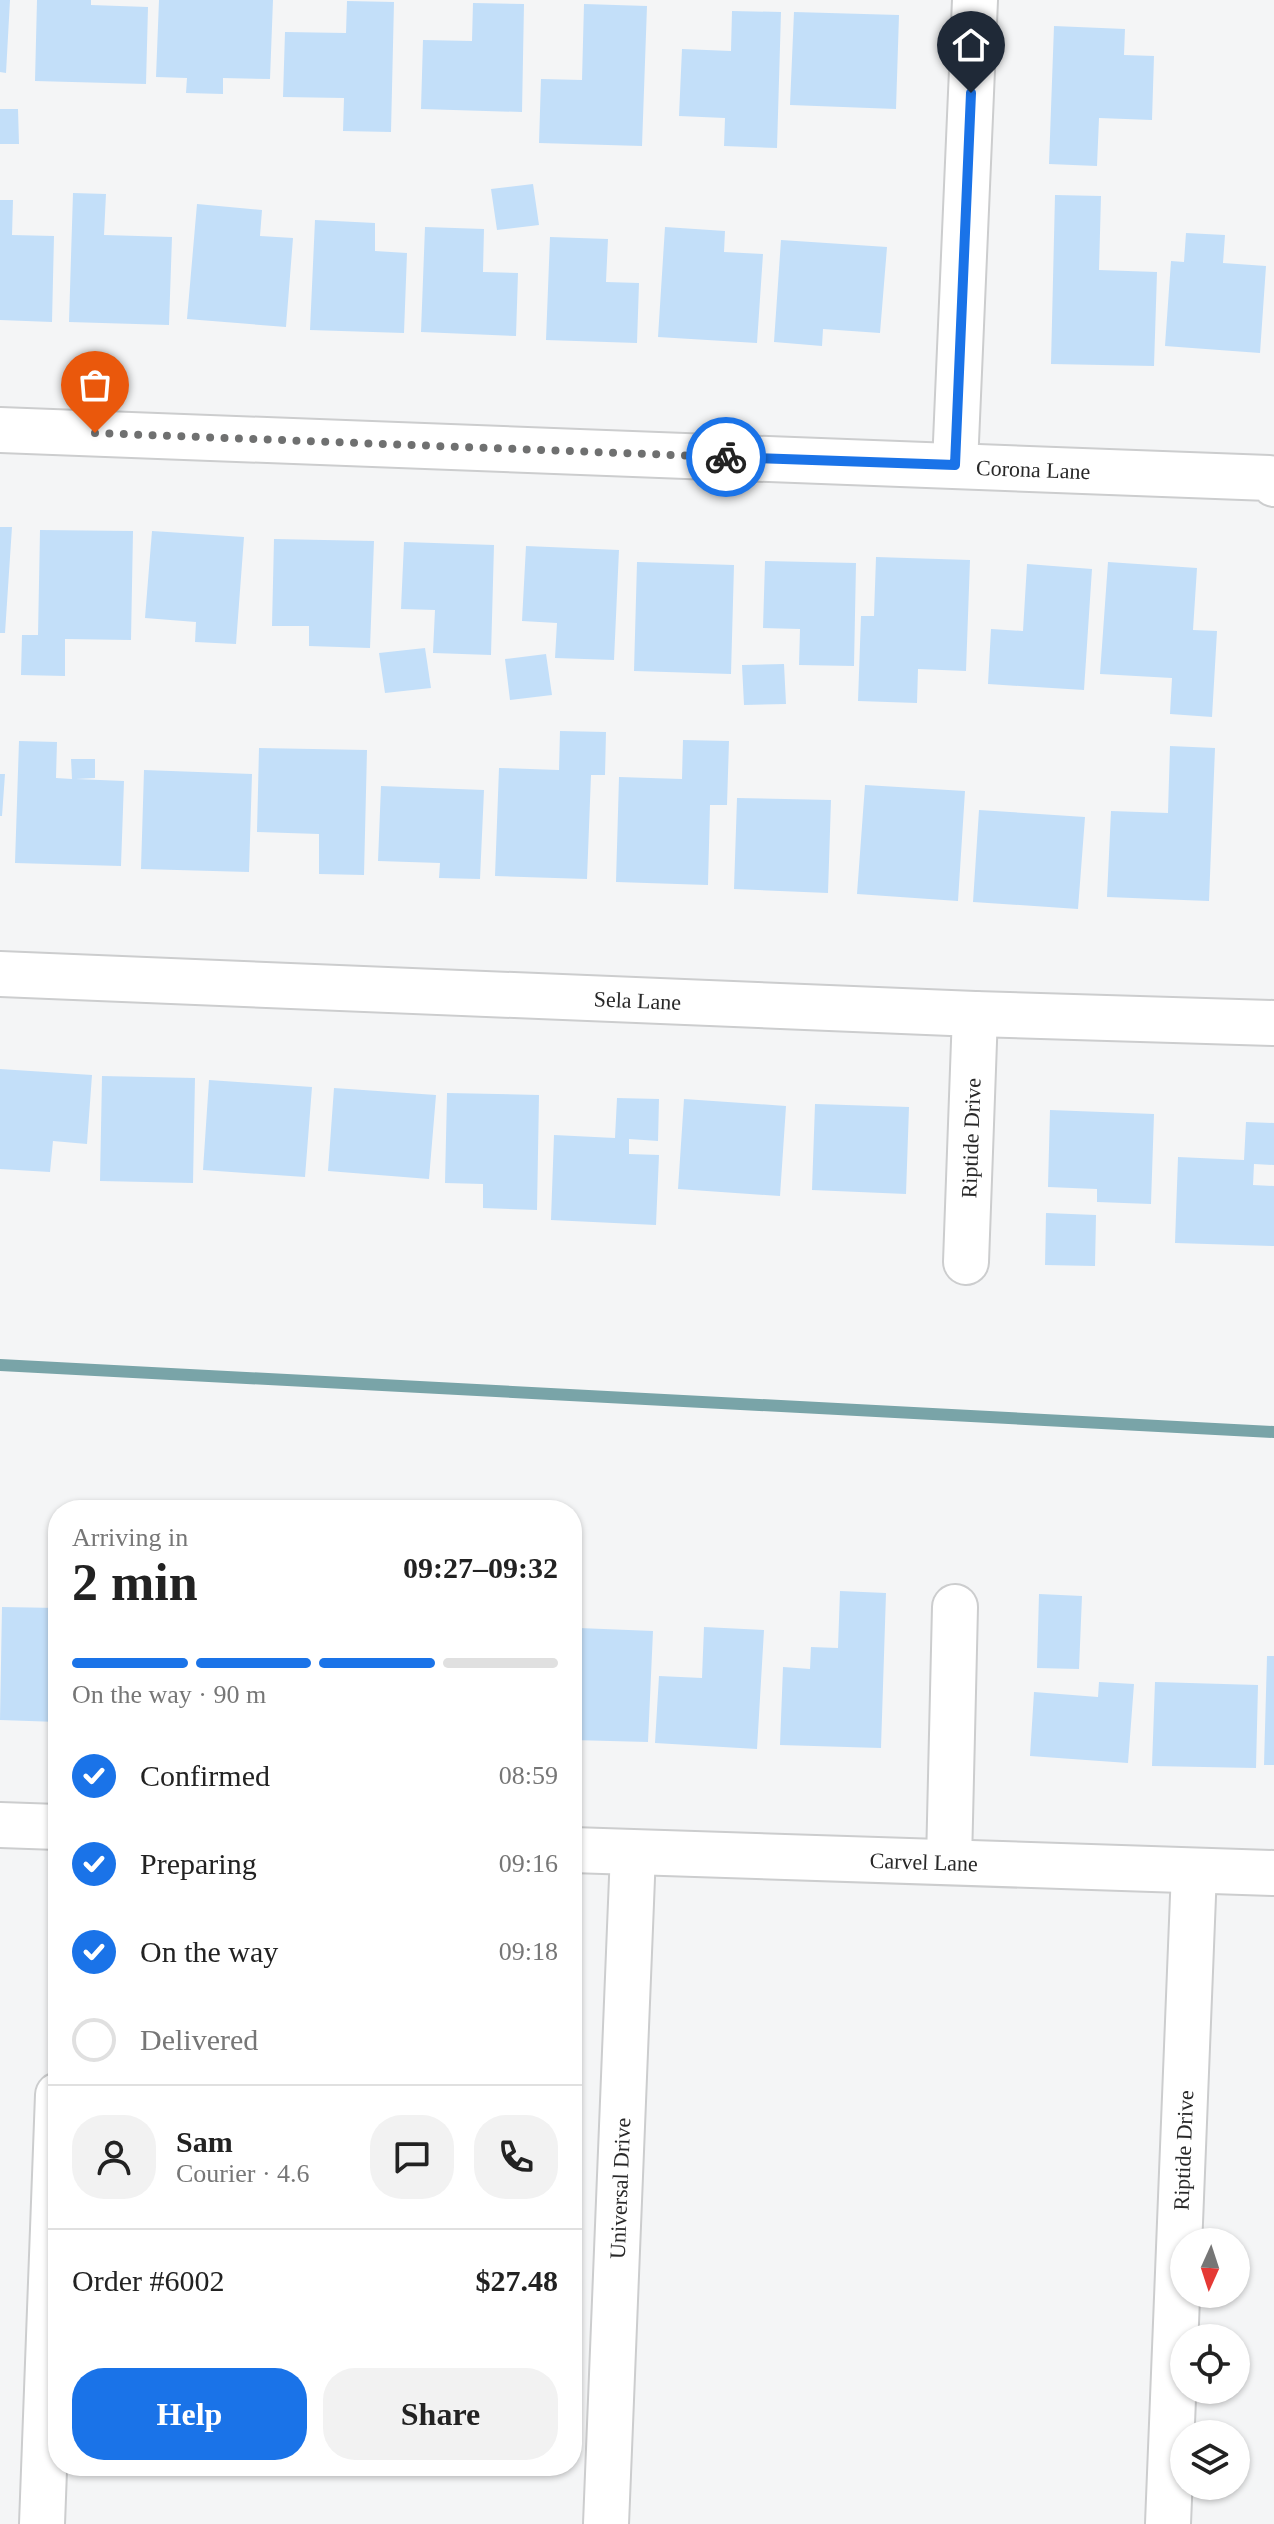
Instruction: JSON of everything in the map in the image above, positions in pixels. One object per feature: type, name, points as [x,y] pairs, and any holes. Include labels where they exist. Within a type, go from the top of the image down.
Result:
[{"type":"street","points":[[955,465],[975,0]]},
{"type":"street","name":"Corona Lane","points":[[0,430],[1205,475],[1269,478],[1274,484]]},
{"type":"street","name":"Sela Lane","points":[[0,974],[975,1014],[1274,1023]]},
{"type":"street","name":"Riptide Drive","points":[[966,1262],[975,1014]]},
{"type":"street","points":[[949,1862],[955,1607]]},
{"type":"street","points":[[0,1825],[48,1827]]},
{"type":"street","name":"Carvel Lane","points":[[582,1850],[1274,1873]]},
{"type":"street","name":"Universal Drive","points":[[606,2524],[633,1853]]},
{"type":"street","name":"Riptide Drive","points":[[1168,2524],[1194,1871]]},
{"type":"street","points":[[42,2524],[48,2363]]},
{"type":"building","points":[[0,0],[10,0],[6,73],[0,72]]},
{"type":"building","points":[[37,0],[91,0],[91,5],[148,7],[146,84],[35,81]]},
{"type":"building","points":[[159,0],[273,0],[270,79],[223,78],[223,94],[186,93],[187,78],[156,77]]},
{"type":"building","points":[[347,1],[394,2],[391,132],[343,131],[344,98],[283,97],[285,32],[346,33]]},
{"type":"building","points":[[473,3],[524,4],[522,112],[421,109],[423,40],[472,41]]},
{"type":"building","points":[[584,4],[647,6],[642,146],[539,143],[541,79],[582,80]]},
{"type":"building","points":[[732,11],[781,12],[777,148],[724,146],[725,118],[679,116],[682,49],[731,51]]},
{"type":"building","points":[[794,12],[899,15],[896,109],[790,105]]},
{"type":"building","points":[[1054,26],[1125,29],[1124,55],[1154,56],[1152,120],[1099,118],[1097,166],[1049,164]]},
{"type":"building","points":[[0,109],[18,109],[19,144],[0,144]]},
{"type":"building","points":[[533,184],[539,225],[497,230],[491,189]]},
{"type":"building","points":[[73,193],[106,194],[104,235],[172,237],[169,325],[69,322]]},
{"type":"building","points":[[1055,195],[1101,196],[1099,270],[1157,272],[1154,366],[1051,364]]},
{"type":"building","points":[[0,200],[13,200],[12,235],[54,236],[52,322],[0,320]]},
{"type":"building","points":[[197,204],[262,210],[260,236],[293,238],[286,327],[187,319]]},
{"type":"building","points":[[315,220],[375,223],[375,251],[407,253],[404,333],[310,330]]},
{"type":"building","points":[[425,227],[484,229],[483,272],[518,273],[516,336],[421,332]]},
{"type":"building","points":[[665,227],[725,231],[724,252],[763,254],[757,343],[658,337]]},
{"type":"building","points":[[1186,233],[1225,235],[1223,263],[1266,266],[1260,353],[1165,346],[1171,261],[1184,262]]},
{"type":"building","points":[[550,237],[608,239],[606,282],[639,283],[637,343],[546,340]]},
{"type":"building","points":[[781,240],[887,247],[880,333],[823,329],[822,346],[774,342]]},
{"type":"building","points":[[0,527],[12,527],[5,633],[0,633]]},
{"type":"building","points":[[40,530],[133,531],[131,640],[65,639],[65,676],[21,675],[22,635],[38,635]]},
{"type":"building","points":[[152,531],[244,537],[236,644],[195,642],[196,622],[145,618]]},
{"type":"building","points":[[274,539],[374,541],[370,648],[309,646],[309,626],[272,626]]},
{"type":"building","points":[[404,542],[494,545],[491,655],[433,653],[435,610],[401,609]]},
{"type":"building","points":[[526,546],[619,550],[614,660],[555,658],[557,623],[522,621]]},
{"type":"building","points":[[876,557],[970,560],[966,671],[918,669],[917,703],[858,701],[861,616],[874,616]]},
{"type":"building","points":[[765,561],[856,563],[854,666],[799,665],[800,629],[763,628]]},
{"type":"building","points":[[637,562],[734,565],[731,674],[634,671]]},
{"type":"building","points":[[1108,562],[1197,568],[1193,630],[1217,631],[1212,717],[1170,714],[1172,678],[1100,674]]},
{"type":"building","points":[[1027,564],[1092,569],[1084,690],[988,684],[991,629],[1023,631]]},
{"type":"building","points":[[425,648],[431,688],[385,693],[379,653]]},
{"type":"building","points":[[546,654],[552,695],[510,700],[505,659]]},
{"type":"building","points":[[784,664],[786,704],[744,705],[742,665]]},
{"type":"building","points":[[560,731],[606,732],[605,775],[591,775],[587,879],[495,876],[499,768],[559,770]]},
{"type":"building","points":[[683,740],[729,741],[727,805],[710,805],[708,885],[616,882],[619,777],[682,779]]},
{"type":"building","points":[[19,741],[57,742],[56,778],[72,779],[71,759],[95,759],[95,778],[76,779],[124,781],[121,866],[15,863]]},
{"type":"building","points":[[1170,746],[1215,748],[1209,901],[1107,897],[1111,811],[1168,813]]},
{"type":"building","points":[[259,748],[367,750],[364,875],[319,874],[319,834],[257,832]]},
{"type":"building","points":[[144,770],[252,774],[249,872],[141,869]]},
{"type":"building","points":[[0,774],[5,774],[2,816],[0,816]]},
{"type":"building","points":[[865,785],[965,791],[958,901],[857,894]]},
{"type":"building","points":[[381,786],[484,790],[480,879],[439,878],[440,863],[378,861]]},
{"type":"building","points":[[737,798],[831,800],[828,893],[734,889]]},
{"type":"building","points":[[979,810],[1085,817],[1078,909],[973,902]]},
{"type":"building","points":[[0,1069],[92,1075],[87,1144],[53,1141],[50,1172],[0,1169]]},
{"type":"building","points":[[102,1076],[195,1078],[193,1183],[100,1181]]},
{"type":"building","points":[[209,1080],[312,1087],[305,1177],[203,1170]]},
{"type":"building","points":[[334,1088],[436,1095],[429,1179],[328,1171]]},
{"type":"building","points":[[447,1093],[539,1095],[537,1210],[483,1208],[483,1184],[445,1183]]},
{"type":"building","points":[[617,1098],[659,1099],[658,1141],[629,1139],[629,1154],[659,1155],[656,1225],[551,1220],[554,1135],[615,1138]]},
{"type":"building","points":[[684,1099],[786,1106],[780,1196],[678,1189]]},
{"type":"building","points":[[815,1104],[909,1107],[906,1194],[812,1190]]},
{"type":"building","points":[[1050,1110],[1154,1114],[1151,1204],[1097,1202],[1097,1189],[1048,1187]]},
{"type":"building","points":[[1246,1122],[1274,1123],[1274,1165],[1254,1164],[1253,1185],[1274,1186],[1274,1246],[1175,1243],[1178,1157],[1244,1160]]},
{"type":"building","points":[[1046,1213],[1096,1215],[1095,1266],[1045,1265]]},
{"type":"building","points":[[840,1591],[886,1593],[881,1748],[780,1745],[783,1667],[810,1669],[811,1647],[838,1648]]},
{"type":"building","points":[[1039,1594],[1082,1596],[1079,1669],[1037,1668]]},
{"type":"building","points":[[2,1607],[48,1608],[48,1722],[0,1720]]},
{"type":"building","points":[[704,1627],[764,1630],[757,1749],[655,1743],[659,1676],[702,1678]]},
{"type":"building","points":[[582,1628],[653,1631],[648,1742],[582,1740]]},
{"type":"building","points":[[1267,1656],[1274,1656],[1274,1765],[1264,1765]]},
{"type":"building","points":[[1099,1682],[1134,1684],[1128,1763],[1030,1756],[1034,1692],[1098,1697]]},
{"type":"building","points":[[1155,1682],[1258,1685],[1256,1768],[1152,1766]]},
{"type":"waterway","points":[[0,1365],[1274,1432]]},
{"type":"way so far","points":[[95,433],[726,457]]},
{"type":"route","points":[[726,457],[955,465],[971,93]]}]
